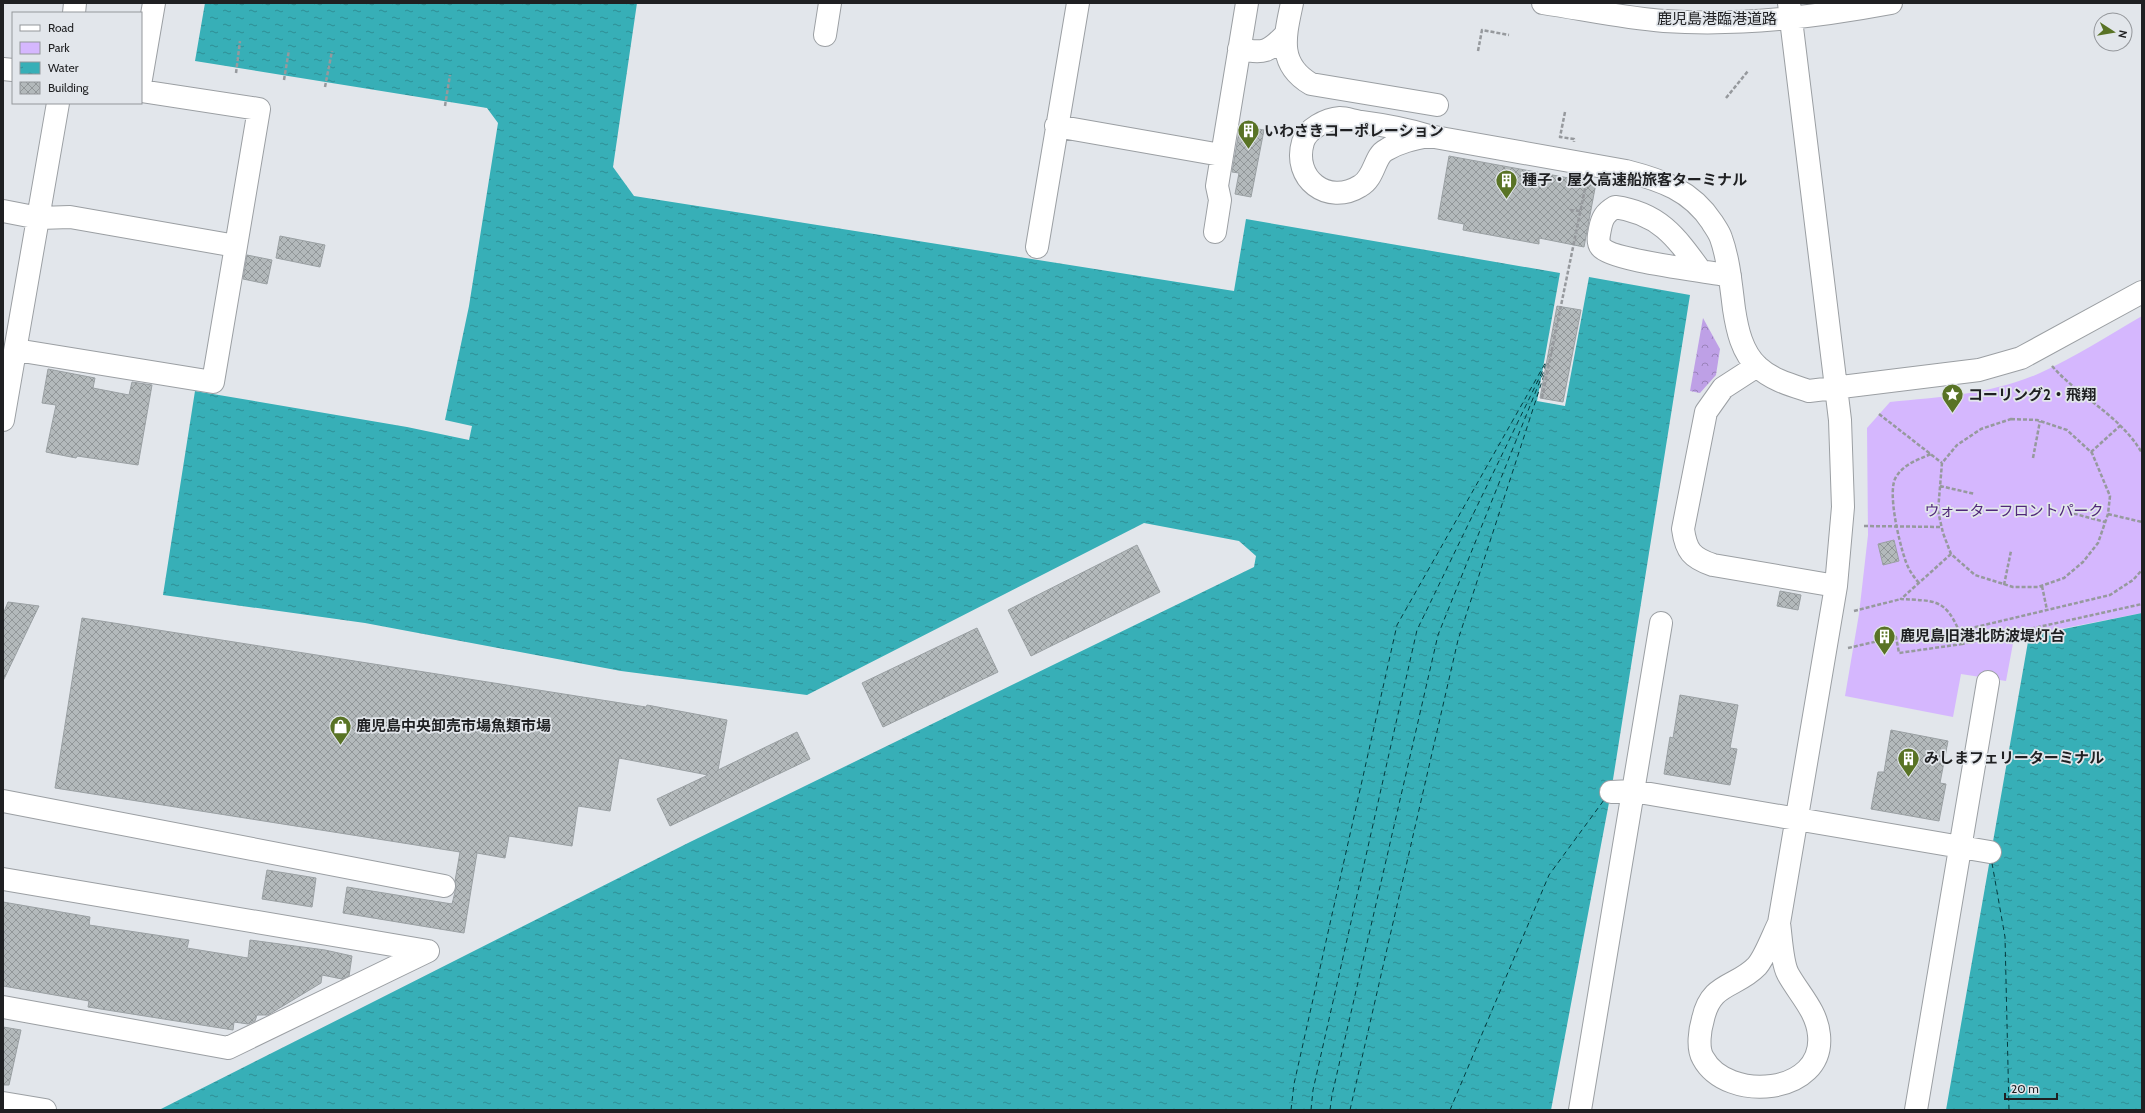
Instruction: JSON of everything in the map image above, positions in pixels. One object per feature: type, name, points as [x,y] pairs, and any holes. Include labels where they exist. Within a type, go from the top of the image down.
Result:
[{"type":"street","points":[[142,73],[154,3]]},
{"type":"street","points":[[825,35],[830,3]]},
{"type":"street","points":[[1037,247],[1056,126],[1078,3]]},
{"type":"street","points":[[1215,232],[1220,200],[1217,186],[1221,155],[1247,3]]},
{"type":"street","points":[[1292,3],[1286,34],[1285,50],[1288,59],[1302,78],[1311,84],[1437,105]]},
{"type":"street","name":"鹿児島港臨港道路","points":[[1543,3],[1621,16],[1665,21],[1718,22],[1790,11],[1826,15],[1891,3]]},
{"type":"street","points":[[1779,924],[1787,972],[1816,1019],[1820,1036],[1818,1056],[1805,1071],[1793,1080],[1778,1086],[1763,1087],[1733,1082],[1716,1073],[1702,1057],[1700,1039],[1703,1019],[1708,1003],[1718,992],[1731,982],[1744,977],[1758,965],[1779,924],[1798,820],[1836,586],[1843,507],[1842,443],[1790,11]]},
{"type":"street","points":[[1239,49],[1264,52],[1273,48],[1286,34]]},
{"type":"street","points":[[16,350],[213,382],[259,109],[142,91]]},
{"type":"street","points":[[3,420],[7,371],[16,350],[58,104]]},
{"type":"street","points":[[1428,136],[1405,141],[1384,151],[1370,178],[1361,186],[1347,192],[1332,193],[1316,187],[1307,178],[1302,166],[1300,151],[1304,139],[1314,128],[1324,122],[1340,118],[1402,128],[1428,136],[1590,164],[1649,177],[1677,189],[1702,207],[1721,237],[1730,276],[1736,320],[1745,352],[1766,374],[1787,384],[1809,391],[1978,370],[2021,358],[2142,292]]},
{"type":"street","points":[[1357,121],[1365,129],[1376,151],[1376,165]]},
{"type":"street","points":[[1056,126],[1221,155]]},
{"type":"street","points":[[3,211],[38,218],[70,217],[236,246]]},
{"type":"street","points":[[1700,270],[1730,276]]},
{"type":"street","points":[[1757,366],[1723,388],[1706,412],[1683,529],[1685,543],[1691,554],[1699,561],[1713,565],[1836,586]]},
{"type":"street","points":[[1580,1110],[1662,623]]},
{"type":"street","points":[[1916,1110],[1988,682]]},
{"type":"street","points":[[1611,792],[1634,791],[1960,849],[1990,852]]},
{"type":"street","points":[[3,801],[444,886]]},
{"type":"street","points":[[3,880],[428,951],[228,1048],[3,1007]]},
{"type":"street","points":[[3,1103],[46,1110]]},
{"type":"path","points":[[1478,51],[1482,30],[1509,35]]},
{"type":"path","points":[[236,73],[240,41]]},
{"type":"path","points":[[284,80],[289,50]]},
{"type":"path","points":[[326,87],[332,51]]},
{"type":"path","points":[[1726,98],[1748,71]]},
{"type":"path","points":[[445,106],[450,75]]},
{"type":"path","points":[[1565,112],[1560,137],[1574,139]]},
{"type":"path","points":[[1542,398],[1590,164]]},
{"type":"path","points":[[1570,210],[1580,211]]},
{"type":"path","points":[[2052,366],[2073,388],[2103,409],[2121,425],[2142,453]]},
{"type":"path","points":[[1879,414],[1942,463]]},
{"type":"path","points":[[2011,419],[2040,421],[2067,430],[2091,452],[2110,496],[2108,514],[2098,543],[2083,562],[2064,578],[2042,586],[2013,587],[1975,575],[1951,554],[1941,527],[1938,511],[1942,463],[1957,445],[1981,429],[2011,419]]},
{"type":"path","points":[[2033,458],[2040,421]]},
{"type":"path","points":[[2091,452],[2121,425]]},
{"type":"path","points":[[1919,583],[1909,569],[1903,555],[1892,494],[1895,478],[1907,464],[1931,454]]},
{"type":"path","points":[[1940,486],[1975,494]]},
{"type":"path","points":[[2068,512],[2105,522]]},
{"type":"path","points":[[2108,514],[2142,522]]},
{"type":"path","points":[[1864,526],[1941,527]]},
{"type":"path","points":[[2004,585],[2011,551]]},
{"type":"path","points":[[1901,599],[1951,554]]},
{"type":"path","points":[[1959,631],[2110,595],[2133,580],[2142,570]]},
{"type":"path","points":[[2042,586],[2047,610]]},
{"type":"path","points":[[1854,611],[1901,599],[1934,601],[1948,609],[1959,631],[1962,644]]},
{"type":"path","points":[[1848,648],[1896,637],[1899,654],[1962,644],[2142,604]]},
{"type":"green space","name":"ウォーターフロントパーク","points":[[2142,316],[2142,613],[2014,638],[2006,681],[1961,674],[1953,717],[1845,696],[1859,614],[1868,535],[1867,428],[1890,402],[1966,394],[2004,386],[2022,380],[2066,360]]},
{"type":"green space","points":[[1703,318],[1720,349],[1716,375],[1700,393],[1690,391]]},
{"type":"water","points":[[205,3],[637,3],[613,167],[634,196],[1234,291],[1246,219],[1560,273],[1537,401],[1565,406],[1589,277],[1690,295],[1611,792],[1551,1110],[159,1110],[688,843],[1254,567],[1256,556],[1239,541],[1144,523],[807,695],[621,671],[365,623],[163,595],[195,391],[407,427],[469,440],[472,426],[445,420],[469,306],[498,123],[487,108],[195,61]]},
{"type":"water","points":[[2142,613],[2142,1110],[1946,1110],[2029,636]]},
{"type":"building","name":"いわさきコーポレーション","points":[[1240,126],[1264,130],[1251,197],[1235,194],[1239,173],[1232,172]]},
{"type":"building","name":"種子・屋久高速船旅客ターミナル","points":[[1449,156],[1596,183],[1584,247],[1539,238],[1539,244],[1463,230],[1464,224],[1438,219]]},
{"type":"building","points":[[280,236],[325,245],[320,267],[276,258]]},
{"type":"building","points":[[247,255],[272,260],[267,284],[243,279]]},
{"type":"building","points":[[1557,306],[1581,310],[1563,402],[1540,398]]},
{"type":"building","points":[[48,369],[95,378],[93,388],[129,395],[132,382],[152,385],[138,465],[77,456],[76,458],[46,452],[56,405],[42,403]]},
{"type":"building","points":[[1894,540],[1899,561],[1883,565],[1878,544]]},
{"type":"building","points":[[1137,545],[1160,592],[1031,656],[1008,610]]},
{"type":"building","points":[[1780,591],[1801,595],[1798,610],[1777,606]]},
{"type":"building","points":[[8,602],[39,606],[3,681],[3,614]]},
{"type":"building","name":"鹿児島中央卸売市場魚類市場","points":[[82,618],[646,707],[647,705],[727,720],[718,770],[797,732],[810,759],[670,826],[657,799],[708,775],[619,758],[610,811],[578,806],[572,846],[509,836],[505,858],[477,853],[464,933],[343,913],[347,887],[452,904],[456,888],[455,881],[460,852],[55,788]]},
{"type":"building","points":[[977,628],[998,672],[883,727],[862,683]]},
{"type":"building","points":[[1680,695],[1738,705],[1730,748],[1737,749],[1730,785],[1664,774],[1670,737],[1673,738]]},
{"type":"building","name":"みしまフェリーターミナル","points":[[1891,730],[1948,741],[1940,783],[1946,784],[1939,821],[1871,809],[1878,772],[1884,772]]},
{"type":"building","points":[[267,870],[316,878],[312,907],[262,899]]},
{"type":"building","points":[[3,902],[90,917],[89,925],[189,940],[187,948],[248,958],[250,940],[325,950],[352,956],[349,976],[342,979],[322,975],[321,983],[268,1015],[257,1015],[255,1021],[248,1024],[234,1022],[233,1030],[88,1007],[89,1001],[3,986]]},
{"type":"building","points":[[3,1027],[21,1030],[9,1085],[3,1085]]},
{"type":"ferry route","points":[[1291,1110],[1294,1084],[1397,625],[1547,360]]},
{"type":"ferry route","points":[[1311,1110],[1313,1090],[1417,630],[1546,364]]},
{"type":"ferry route","points":[[1330,1110],[1332,1095],[1438,635],[1546,366]]},
{"type":"ferry route","points":[[1350,1110],[1458,640],[1545,372]]},
{"type":"ferry route","points":[[1450,1110],[1549,875],[1604,800]]},
{"type":"ferry route","points":[[1992,863],[2005,937],[2009,1110]]},
{"type":"place","name":"いわさきコーポレーション","points":[[1248,150]]},
{"type":"place","name":"種子・屋久高速船旅客ターミナル","points":[[1507,200]]},
{"type":"place","name":"コーリング2・飛翔","points":[[1953,414]]},
{"type":"place","name":"鹿児島旧港北防波堤灯台","points":[[1885,656]]},
{"type":"place","name":"鹿児島中央卸売市場魚類市場","points":[[341,746]]},
{"type":"place","name":"みしまフェリーターミナル","points":[[1909,778]]}]
